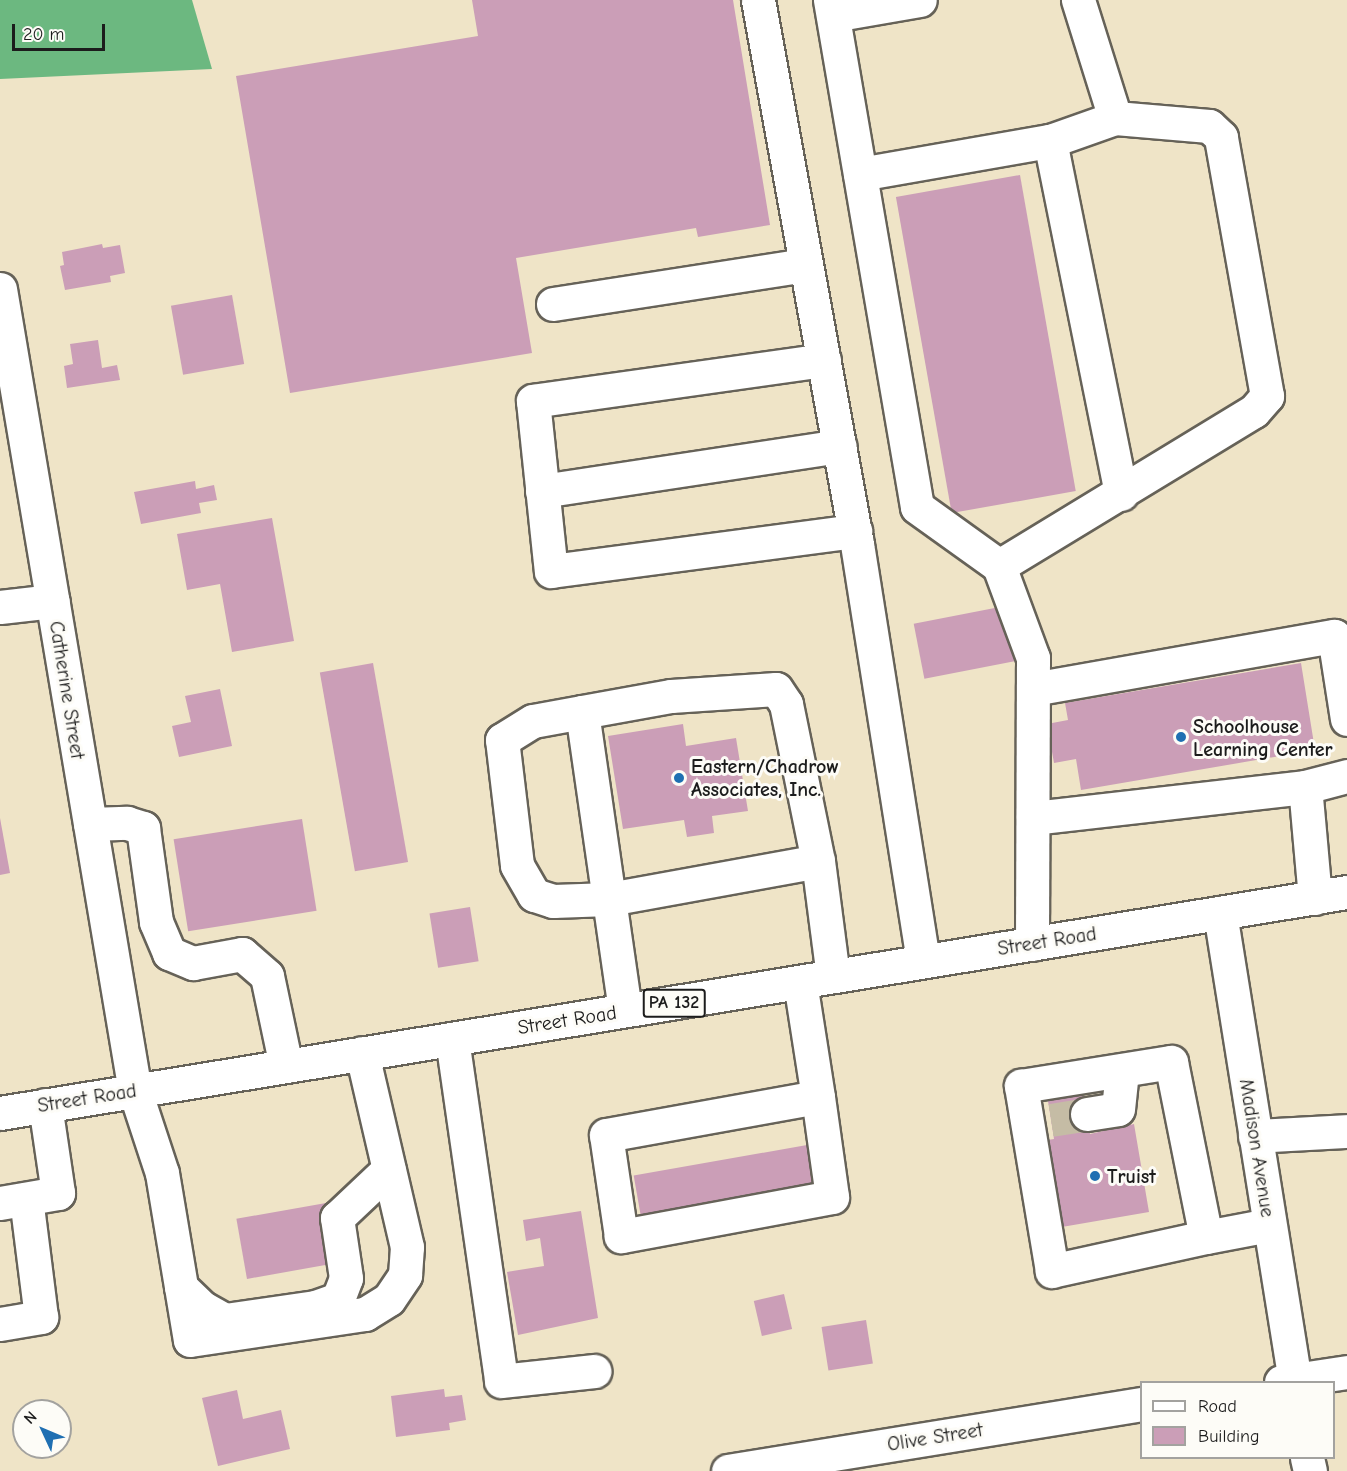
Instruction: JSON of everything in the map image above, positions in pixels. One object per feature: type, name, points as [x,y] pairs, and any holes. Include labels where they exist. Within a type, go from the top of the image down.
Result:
[{"type":"street","points":[[758,0],[855,531],[923,961]]},
{"type":"street","points":[[920,0],[832,8],[917,507],[999,566],[1033,674],[1032,944]]},
{"type":"street","points":[[1078,0],[1115,118]]},
{"type":"street","points":[[860,174],[1050,141],[1115,118],[1209,126],[1221,136],[1266,396],[1254,411],[1121,494],[999,566]]},
{"type":"street","points":[[1050,141],[1121,494]]},
{"type":"street","points":[[553,304],[806,266]]},
{"type":"street","name":"Catherine Street","points":[[0,289],[12,431],[52,602],[135,1091],[162,1173],[190,1340],[365,1314],[389,1299],[405,1275],[407,1247],[389,1169]]},
{"type":"street","points":[[824,360],[533,401],[551,571],[855,531]]},
{"type":"street","points":[[542,491],[840,446]]},
{"type":"street","points":[[0,607],[52,602]]},
{"type":"street","points":[[1033,674],[1334,636],[1347,719]]},
{"type":"street","points":[[818,861],[609,899],[552,902],[534,895],[518,866],[502,740],[533,721],[671,696],[776,688],[786,704],[818,861],[833,976]]},
{"type":"street","points":[[582,712],[625,1010]]},
{"type":"street","points":[[1033,818],[1305,787],[1347,776]]},
{"type":"street","points":[[1305,787],[1315,898]]},
{"type":"street","points":[[90,824],[127,823],[143,828],[156,922],[170,953],[193,963],[242,954],[267,975],[286,1066]]},
{"type":"street","name":"Street Road","points":[[0,1113],[1347,892]]},
{"type":"street","name":"Madison Avenue","points":[[1220,913],[1269,1225],[1290,1381]]},
{"type":"street","points":[[800,982],[818,1097],[832,1197],[621,1236],[606,1135],[818,1097]]},
{"type":"street","points":[[452,1039],[501,1382],[594,1371]]},
{"type":"street","points":[[181,1287],[203,1308],[225,1320],[282,1313],[338,1299],[346,1278],[337,1218],[389,1169],[362,1053]]},
{"type":"street","points":[[1206,1238],[1171,1062],[1021,1086],[1039,1122],[1052,1271],[1269,1225]]},
{"type":"street","points":[[1087,1114],[1118,1109],[1122,1070]]},
{"type":"street","points":[[0,1324],[41,1317],[13,1201],[58,1193],[45,1105]]},
{"type":"street","points":[[1255,1136],[1342,1131]]},
{"type":"street","points":[[1296,1381],[1347,1372]]},
{"type":"street","name":"Olive Street","points":[[728,1471],[1140,1404]]},
{"type":"green space","points":[[0,0],[192,0],[212,69],[0,79]]},
{"type":"building","points":[[472,0],[733,0],[770,225],[698,237],[696,228],[516,258],[532,353],[290,393],[236,76],[478,36]]},
{"type":"building","points":[[1020,175],[1076,491],[952,513],[896,197]]},
{"type":"building","points":[[102,244],[103,248],[120,245],[125,273],[110,276],[111,282],[65,290],[60,266],[64,265],[62,252]]},
{"type":"building","points":[[232,295],[244,364],[183,375],[171,306]]},
{"type":"building","points":[[98,340],[102,368],[117,365],[120,380],[67,388],[64,366],[73,364],[70,344]]},
{"type":"building","points":[[195,481],[196,489],[214,485],[217,500],[199,503],[201,513],[141,524],[134,492]]},
{"type":"building","points":[[272,518],[294,641],[232,652],[220,584],[187,590],[177,534]]},
{"type":"building","points":[[1005,606],[1016,661],[924,679],[914,624]]},
{"type":"building","points":[[373,663],[408,862],[355,871],[320,672]]},
{"type":"building","name":"Schoolhouse Learning Center","points":[[1301,663],[1315,750],[1081,790],[1076,759],[1054,763],[1047,724],[1068,720],[1065,703]]},
{"type":"building","points":[[220,689],[232,746],[179,757],[172,726],[191,722],[185,696]]},
{"type":"building","name":"Eastern/Chadrow Associates, Inc.","points":[[683,724],[686,746],[736,738],[748,811],[712,816],[714,833],[687,837],[684,820],[623,829],[608,736]]},
{"type":"building","points":[[0,818],[10,873],[0,875]]},
{"type":"building","points":[[302,819],[317,911],[188,931],[174,839]]},
{"type":"building","points":[[470,907],[479,961],[438,968],[430,913]]},
{"type":"building","name":"Truist","points":[[1083,1094],[1090,1134],[1134,1124],[1149,1212],[1056,1228],[1041,1141],[1054,1139],[1048,1101]]},
{"type":"building","points":[[807,1145],[814,1184],[641,1215],[634,1176]]},
{"type":"building","points":[[326,1203],[337,1263],[247,1279],[236,1219]]},
{"type":"building","points":[[581,1211],[598,1318],[518,1335],[507,1272],[544,1266],[540,1238],[526,1241],[523,1220]]},
{"type":"building","points":[[784,1294],[792,1329],[762,1336],[754,1301]]},
{"type":"building","points":[[866,1320],[873,1363],[828,1370],[822,1327]]},
{"type":"building","points":[[444,1389],[445,1397],[462,1395],[466,1420],[449,1423],[450,1430],[396,1437],[391,1396]]},
{"type":"building","points":[[237,1390],[243,1419],[281,1410],[290,1449],[218,1466],[202,1398]]},
{"type":"tunnel","points":[[1051,1120],[1087,1114]]},
{"type":"place","name":"Schoolhouse Learning Center","points":[[1181,737]]},
{"type":"place","name":"Eastern/Chadrow Associates, Inc.","points":[[679,778]]},
{"type":"place","name":"Truist","points":[[1095,1176]]}]
